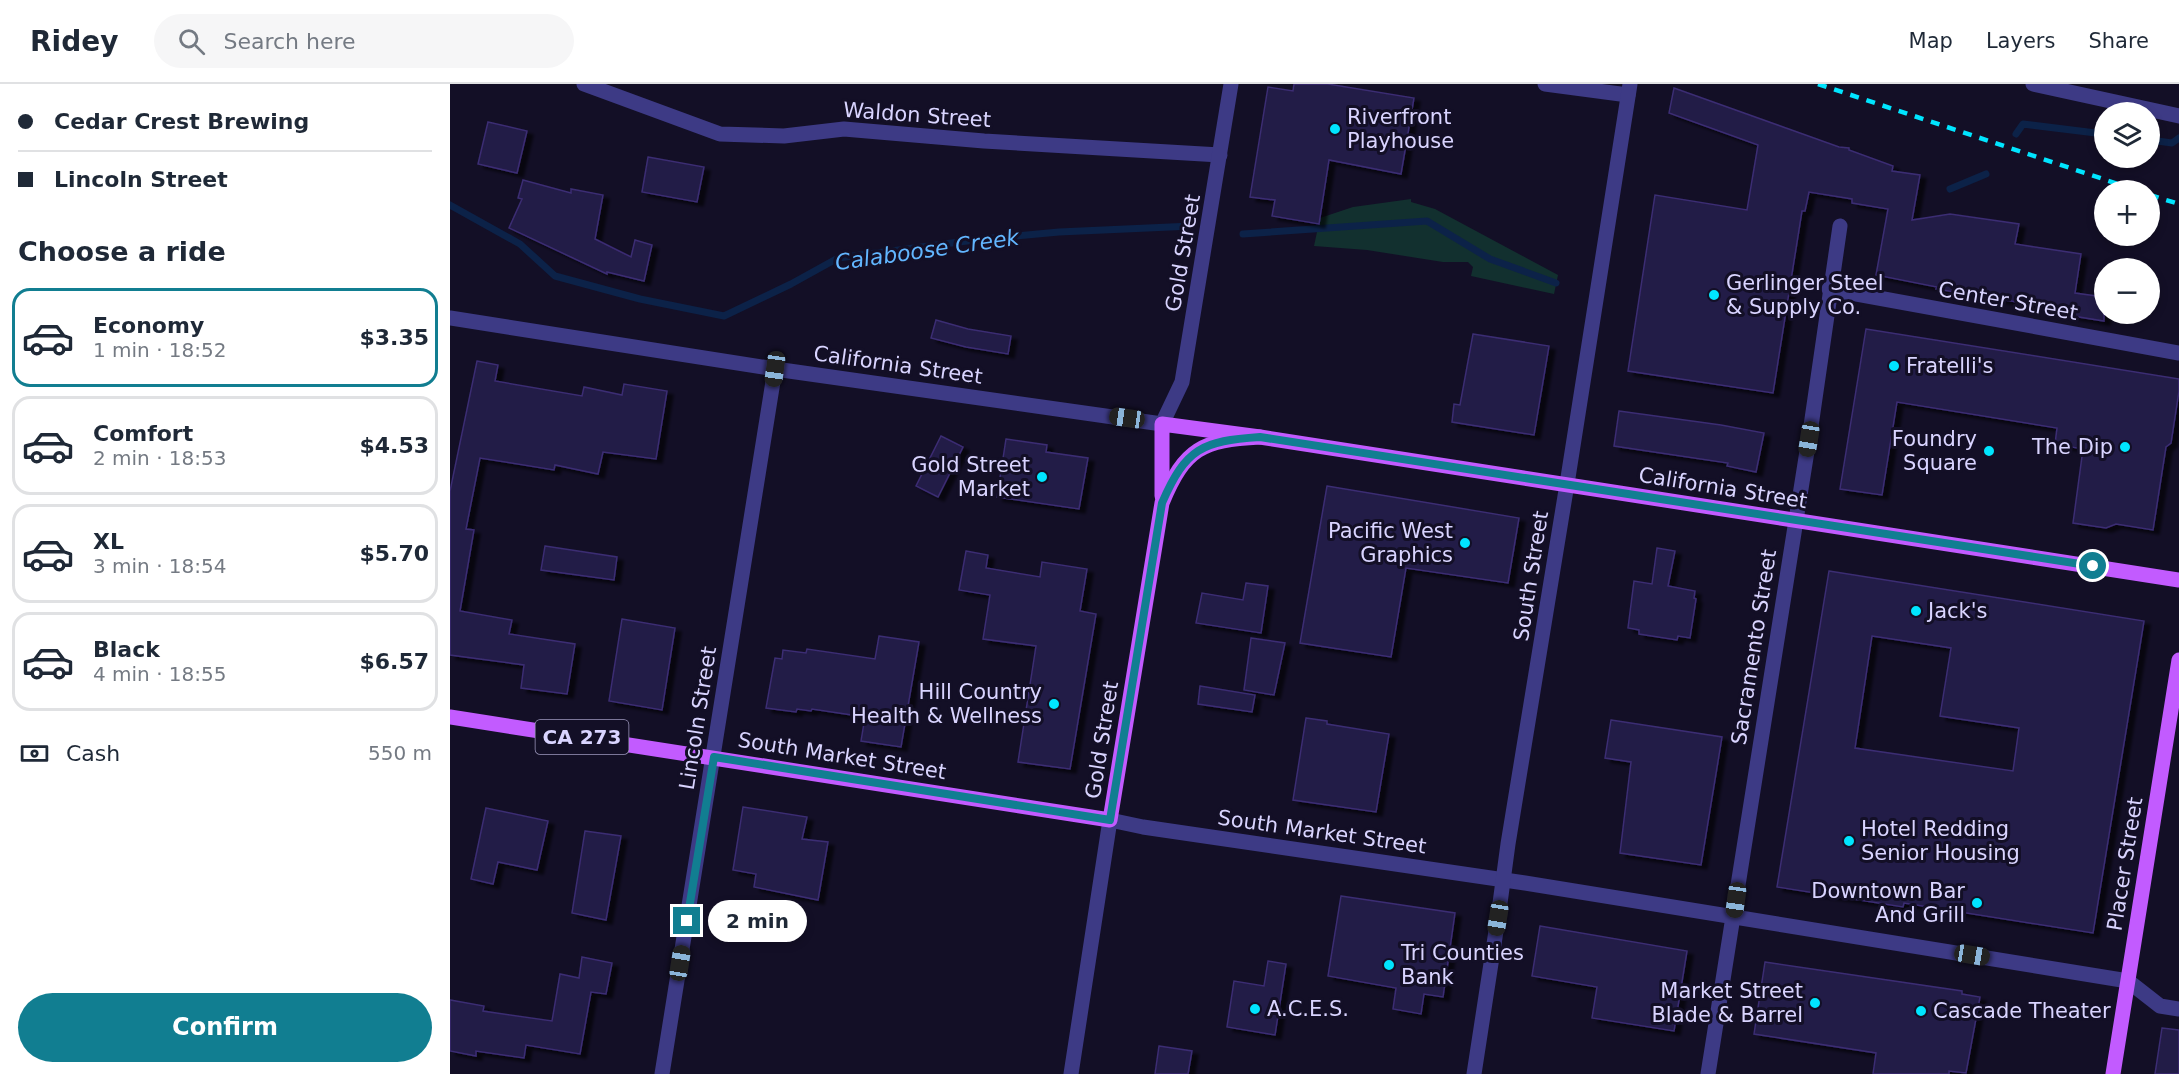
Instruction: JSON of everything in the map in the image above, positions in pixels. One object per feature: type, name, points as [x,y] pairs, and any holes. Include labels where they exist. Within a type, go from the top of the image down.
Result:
[{"type":"main road","name":"California Street","points":[[1162,424],[1567,484],[2179,580]]},
{"type":"main road","points":[[1162,424],[1162,503]]},
{"type":"main road","name":"California Street","points":[[1190,456],[1210,444],[1232,439],[1260,437]]},
{"type":"main road","name":"Gold Street","points":[[1110,820],[1162,503],[1173,476],[1190,456]]},
{"type":"main road","name":"Placer Street","points":[[2113,1074],[2179,660]]},
{"type":"main road","name":"South Market Street","points":[[450,717],[1110,820]]},
{"type":"street","name":"Waldon Street","points":[[584,84],[720,134],[784,136],[844,129],[984,141],[1220,156]]},
{"type":"street","name":"Gold Street","points":[[1162,424],[1182,382],[1231,84]]},
{"type":"street","points":[[1545,84],[1629,90]]},
{"type":"street","points":[[2033,84],[2179,116]]},
{"type":"street","name":"South Street","points":[[1473,1074],[1629,90]]},
{"type":"street","name":"Sacramento Street","points":[[1708,1074],[1811,426],[1839,226]]},
{"type":"street","name":"Center Street","points":[[1829,289],[2179,353]]},
{"type":"street","name":"California Street","points":[[450,318],[775,369],[1162,424]]},
{"type":"street","name":"Lincoln Street","points":[[662,1074],[775,369]]},
{"type":"street","name":"Gold Street","points":[[1071,1074],[1110,820]]},
{"type":"street","name":"South Market Street","points":[[1110,820],[1734,916],[2128,981],[2160,1006],[2179,1009]]},
{"type":"green space","points":[[1411,199],[1411,202],[1435,209],[1558,275],[1554,294],[1471,276],[1473,267],[1468,262],[1443,262],[1367,250],[1314,246],[1320,218],[1353,207]]},
{"type":"building","name":"Riverfront Playhouse","points":[[1294,84],[1328,84],[1414,98],[1401,174],[1329,160],[1319,224],[1272,216],[1275,200],[1250,197],[1268,87],[1293,91]]},
{"type":"building","points":[[1674,88],[1839,147],[1849,148],[1849,150],[1893,166],[1892,171],[1920,175],[1912,220],[1950,214],[2019,224],[2015,244],[2081,254],[2075,293],[2094,296],[2094,319],[2073,316],[2073,311],[1936,289],[1937,287],[1876,275],[1888,209],[1852,203],[1852,199],[1809,192],[1805,211],[1802,211],[1773,393],[1628,371],[1655,195],[1747,210],[1758,145],[1669,113]]},
{"type":"building","points":[[488,122],[527,131],[517,173],[478,164]]},
{"type":"building","points":[[648,157],[704,167],[697,202],[642,192]]},
{"type":"building","points":[[523,180],[571,193],[571,189],[603,195],[595,239],[631,257],[635,240],[652,245],[644,281],[607,272],[607,274],[509,228],[522,199],[518,198]]},
{"type":"building","points":[[936,320],[968,329],[1011,336],[1008,354],[931,338]]},
{"type":"building","points":[[1866,329],[2179,379],[2171,443],[2166,447],[2153,530],[2116,524],[2106,528],[2073,523],[2083,449],[2055,444],[2057,428],[1897,402],[1882,495],[1840,489]]},
{"type":"building","points":[[1473,334],[1549,346],[1534,435],[1452,422],[1454,404],[1460,405]]},
{"type":"building","points":[[477,361],[498,365],[495,381],[582,396],[584,387],[622,395],[624,384],[667,391],[656,459],[603,452],[598,474],[555,465],[554,470],[480,458],[466,529],[474,530],[460,611],[512,620],[509,634],[575,644],[567,694],[521,688],[524,665],[450,655],[450,491]]},
{"type":"building","points":[[1619,411],[1764,433],[1756,472],[1727,466],[1728,463],[1614,446]]},
{"type":"building","points":[[941,436],[963,447],[938,497],[916,486]]},
{"type":"building","name":"Gold Street Market","points":[[1006,439],[1047,445],[1046,452],[1088,458],[1079,509],[997,497]]},
{"type":"building","points":[[1327,486],[1519,518],[1508,583],[1406,568],[1391,657],[1300,643]]},
{"type":"building","points":[[545,546],[617,557],[614,580],[541,570]]},
{"type":"building","points":[[1657,548],[1675,551],[1668,586],[1695,591],[1694,598],[1696,599],[1690,638],[1678,636],[1677,640],[1639,634],[1639,630],[1628,628],[1634,581],[1652,584]]},
{"type":"building","name":"Hill Country Health & Wellness","points":[[966,551],[988,555],[986,568],[1040,577],[1042,562],[1087,569],[1080,611],[1096,614],[1070,769],[1018,762],[1036,646],[983,639],[990,595],[959,590]]},
{"type":"building","points":[[1829,571],[2144,621],[2093,933],[1904,903],[1903,907],[1777,887]],"holes":[[[1872,636],[1951,648],[1940,716],[2019,728],[2013,771],[1855,748]]]},
{"type":"building","points":[[1246,583],[1268,586],[1261,633],[1196,623],[1202,593],[1243,600]]},
{"type":"building","points":[[622,619],[675,628],[662,710],[609,701]]},
{"type":"building","points":[[879,636],[919,642],[901,747],[861,741],[865,717],[812,709],[811,711],[797,709],[796,712],[766,708],[775,658],[782,659],[783,650],[806,653],[807,649],[875,659]]},
{"type":"building","points":[[1251,638],[1285,643],[1274,695],[1244,690]]},
{"type":"building","points":[[1200,686],[1255,695],[1252,712],[1198,704]]},
{"type":"building","points":[[1306,718],[1327,721],[1327,724],[1389,734],[1376,812],[1293,800]]},
{"type":"building","points":[[1611,720],[1722,737],[1701,865],[1620,853],[1631,762],[1605,758]]},
{"type":"building","points":[[743,807],[807,817],[802,839],[828,842],[818,900],[754,887],[756,874],[733,870]]},
{"type":"building","points":[[486,808],[548,821],[537,870],[498,862],[493,884],[471,879]]},
{"type":"building","points":[[585,831],[621,836],[606,920],[572,913]]},
{"type":"building","name":"Tri Counties Bank","points":[[1341,896],[1455,913],[1443,997],[1424,994],[1421,1014],[1393,1009],[1396,988],[1328,976]]},
{"type":"building","points":[[1540,926],[1687,951],[1674,1031],[1592,1018],[1597,987],[1532,976]]},
{"type":"building","points":[[582,957],[612,963],[606,994],[591,992],[580,1054],[526,1045],[524,1058],[476,1051],[476,1056],[450,1051],[450,1000],[484,1006],[483,1011],[552,1021],[560,974],[579,978]]},
{"type":"building","name":"A.C.E.S.","points":[[1268,961],[1286,964],[1275,1035],[1227,1027],[1234,981],[1264,986]]},
{"type":"building","points":[[1765,962],[1962,991],[1962,994],[1980,997],[1966,1073],[1949,1071],[1949,1074],[1873,1074],[1876,1053],[1754,1034]]},
{"type":"building","points":[[2162,1028],[2179,1030],[2179,1074],[2155,1074]]},
{"type":"building","points":[[1159,1046],[1192,1051],[1188,1074],[1155,1074]]},
{"type":"waterway","name":"Calaboose Creek","points":[[2016,134],[2023,124],[2094,133]]},
{"type":"waterway","name":"Calaboose Creek","points":[[2160,141],[2172,143],[2179,138]]},
{"type":"waterway","name":"Calaboose Creek","points":[[1950,189],[1986,174]]},
{"type":"waterway","name":"Calaboose Creek","points":[[450,205],[520,244],[555,276],[640,299],[724,316],[791,284],[838,258],[982,239],[1059,232],[1192,226]]},
{"type":"waterway","name":"Calaboose Creek","points":[[1243,234],[1427,221],[1490,259],[1556,283]]},
{"type":"railway","points":[[1818,84],[2106,180]]},
{"type":"railway","points":[[2160,198],[2179,204]]},
{"type":"place","name":"Riverfront Playhouse","points":[[1335,129]]},
{"type":"place","name":"Gerlinger Steel & Supply Co.","points":[[1714,295]]},
{"type":"place","name":"Fratelli's","points":[[1894,366]]},
{"type":"place","name":"The Dip","points":[[2125,447]]},
{"type":"place","name":"Foundry Square","points":[[1989,451]]},
{"type":"place","name":"Gold Street Market","points":[[1042,477]]},
{"type":"place","name":"Pacific West Graphics","points":[[1465,543]]},
{"type":"place","name":"Jack's","points":[[1916,611]]},
{"type":"place","name":"Hill Country Health & Wellness","points":[[1054,704]]},
{"type":"place","name":"Hotel Redding Senior Housing","points":[[1849,841]]},
{"type":"place","name":"Downtown Bar And Grill","points":[[1977,903]]},
{"type":"place","name":"Tri Counties Bank","points":[[1389,965]]},
{"type":"place","name":"Market Street Blade & Barrel","points":[[1815,1003]]},
{"type":"place","name":"A.C.E.S.","points":[[1255,1009]]},
{"type":"place","name":"Cascade Theater","points":[[1921,1011]]},
{"type":"route","points":[[687,921],[714,757],[1110,820],[1162,503],[1173,476],[1190,456],[1210,444],[1232,439],[1260,437],[2093,566]]}]
